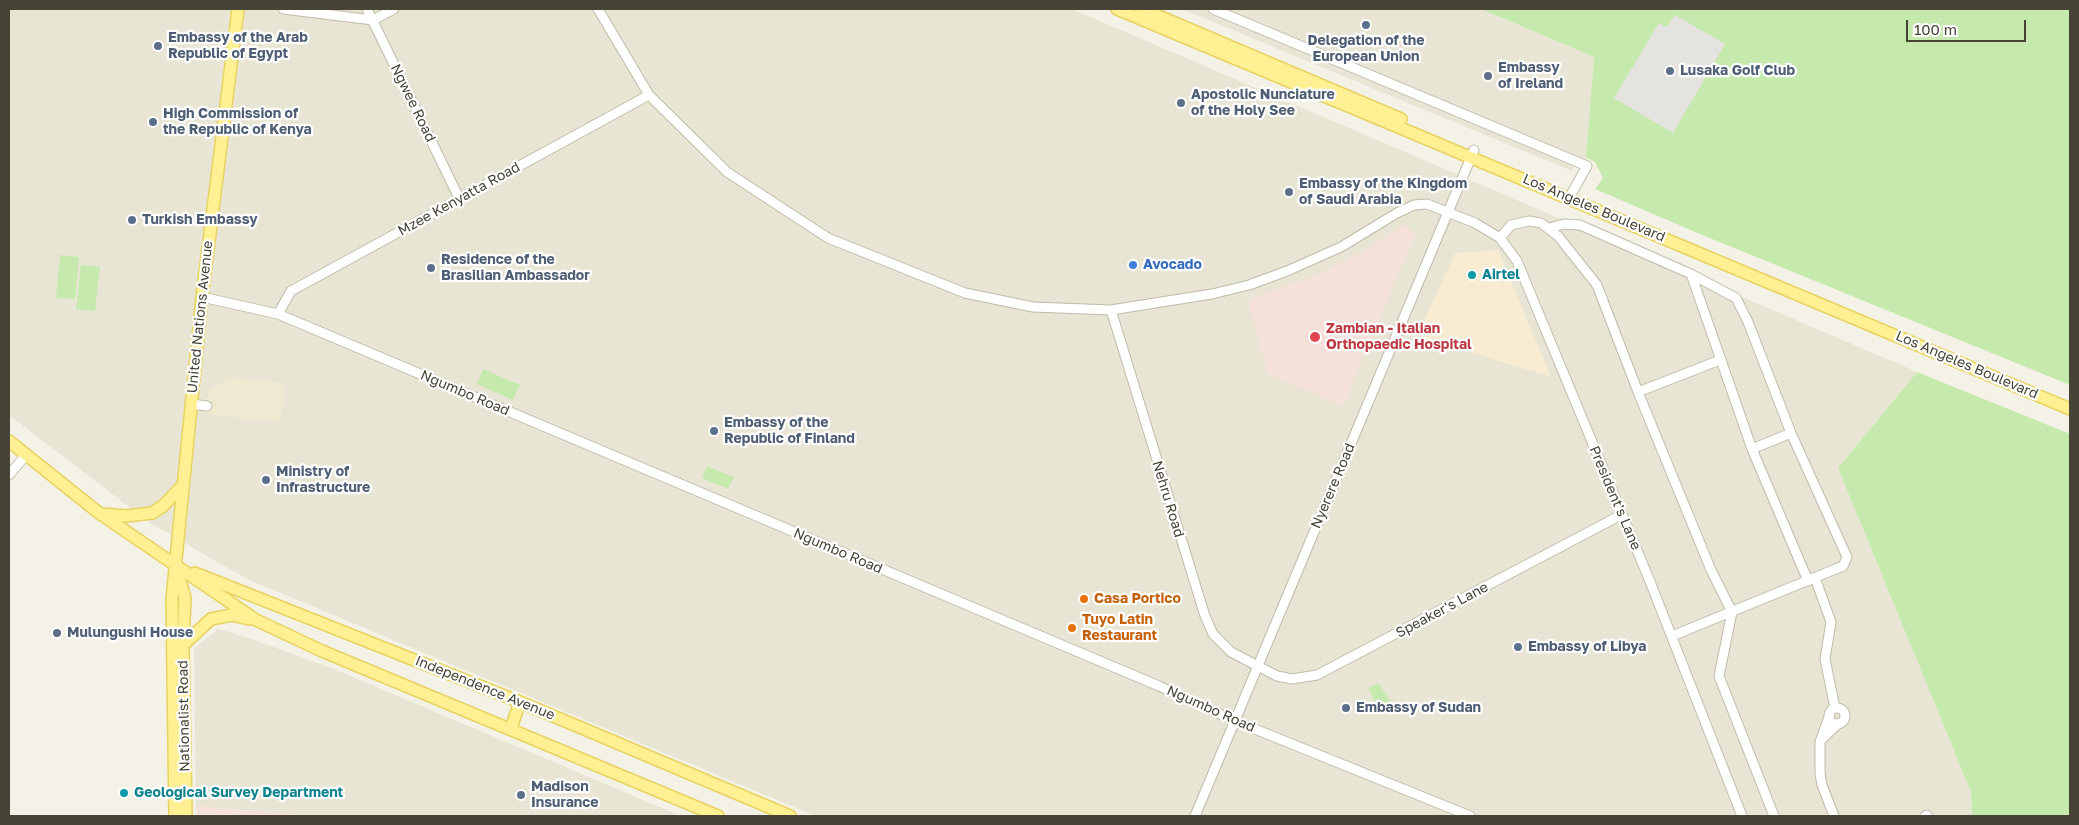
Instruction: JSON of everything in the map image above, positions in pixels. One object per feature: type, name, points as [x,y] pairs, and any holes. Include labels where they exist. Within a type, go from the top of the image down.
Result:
[{"type":"main road","name":"United Nations Avenue","points":[[177,567],[182,486],[202,297],[238,9]]},
{"type":"main road","name":"Los Angeles Boulevard","points":[[1117,9],[1473,153]]},
{"type":"main road","name":"Los Angeles Boulevard","points":[[1142,9],[1473,153],[2070,408]]},
{"type":"main road","name":"Los Angeles Boulevard","points":[[1571,195],[2070,400]]},
{"type":"main road","name":"Independence Avenue","points":[[9,441],[99,514],[256,620],[322,651],[511,728],[718,816]]},
{"type":"main road","points":[[99,514],[126,516],[152,512],[163,506],[182,486]]},
{"type":"main road","name":"Independence Avenue","points":[[177,567],[329,625],[520,702],[790,816]]},
{"type":"main road","name":"Nationalist Road","points":[[177,567],[185,598],[183,644],[186,816]]},
{"type":"main road","name":"Nationalist Road","points":[[175,816],[172,599],[177,567]]},
{"type":"main road","points":[[183,644],[211,619],[232,615],[256,620]]},
{"type":"main road","points":[[511,728],[520,702]]},
{"type":"street","points":[[283,9],[357,20],[373,20],[394,9]]},
{"type":"street","name":"Ngwee Road","points":[[367,9],[459,198]]},
{"type":"street","name":"President's Lane","points":[[598,9],[650,95],[727,172],[828,238],[965,293],[1033,307],[1111,310],[1174,302],[1249,285],[1341,247],[1397,213],[1414,205],[1427,204],[1448,211],[1475,223],[1500,238],[1518,261],[1621,516],[1672,636],[1742,816]]},
{"type":"street","points":[[1213,9],[1587,166],[1571,195]]},
{"type":"street","name":"Mzee Kenyatta Road","points":[[278,314],[291,291],[650,95]]},
{"type":"street","name":"Nyerere Road","points":[[1195,816],[1473,153]]},
{"type":"street","points":[[1500,238],[1511,225],[1529,221],[1541,223],[1549,228],[1571,250],[1597,285],[1638,392],[1711,570],[1732,612],[1719,676],[1774,816]]},
{"type":"street","points":[[1549,228],[1564,224],[1580,225],[1690,274],[1736,298],[1748,322],[1791,433],[1847,557],[1843,566],[1672,636]]},
{"type":"street","points":[[1690,274],[1752,449],[1831,622],[1825,660],[1832,721],[1840,723]]},
{"type":"street","name":"Ngumbo Road","points":[[202,297],[278,314],[1150,682],[1235,721],[1470,816]]},
{"type":"street","name":"Nehru Road","points":[[1111,310],[1205,616],[1213,634],[1223,646],[1257,667]]},
{"type":"street","points":[[1638,392],[1720,360]]},
{"type":"street","points":[[191,404],[207,406]]},
{"type":"street","points":[[1752,449],[1791,433]]},
{"type":"street","points":[[9,475],[26,454]]},
{"type":"street","name":"Speaker's Lane","points":[[1257,667],[1277,676],[1292,679],[1317,675],[1621,516]]},
{"type":"street","points":[[1820,742],[1845,718],[1843,710],[1832,711]]},
{"type":"street","points":[[1832,711],[1820,742],[1822,785],[1834,816]]},
{"type":"shaded area","points":[[9,9],[1072,9],[1917,372],[1838,468],[1971,792],[1972,816],[816,816],[247,579],[150,523],[9,415]]},
{"type":"shaded area","points":[[1182,9],[1481,9],[1594,57],[1586,158],[1580,161],[1572,171]]},
{"type":"shaded area","name":"Lusaka Golf Club","points":[[1675,15],[1725,44],[1673,133],[1614,98],[1659,23],[1667,27]]},
{"type":"shaded area","name":"Zambian - Italian Orthopaedic Hospital","points":[[1404,225],[1415,234],[1343,406],[1268,374],[1248,300],[1321,273],[1359,253]]},
{"type":"shaded area","points":[[1498,250],[1551,377],[1417,336],[1455,253]]},
{"type":"shaded area","points":[[228,377],[282,383],[284,387],[280,422],[206,414],[209,391]]},
{"type":"shaded area","points":[[218,629],[246,637],[334,669],[681,816],[309,816],[196,806],[194,649]]},
{"type":"shaded area","points":[[196,806],[309,816],[197,816]]},
{"type":"green space","name":"Lusaka Golf Club","points":[[1481,9],[2070,9],[2070,385],[1695,232],[1595,189],[1603,178],[1595,162],[1586,158],[1594,57]]},
{"type":"green space","points":[[60,255],[79,257],[75,299],[56,298]]},
{"type":"green space","points":[[81,265],[100,267],[95,311],[76,309]]},
{"type":"green space","points":[[483,369],[520,385],[513,400],[477,384]]},
{"type":"green space","points":[[1917,372],[2070,434],[2070,816],[1972,816],[1971,792],[1838,468]]},
{"type":"green space","points":[[707,466],[734,477],[728,489],[702,478]]},
{"type":"green space","points":[[1379,683],[1393,707],[1381,714],[1368,688]]},
{"type":"place","name":"Delegation of the European Union","points":[[1366,25]]},
{"type":"place","name":"Embassy of the Arab Republic of Egypt","points":[[158,46]]},
{"type":"place","name":"Lusaka Golf Club","points":[[1670,71]]},
{"type":"place","name":"Embassy of Ireland","points":[[1488,76]]},
{"type":"place","name":"Apostolic Nunciature of the Holy See","points":[[1181,103]]},
{"type":"place","name":"High Commission of the Republic of Kenya","points":[[153,122]]},
{"type":"place","name":"Embassy of the Kingdom of Saudi Arabia","points":[[1289,192]]},
{"type":"place","name":"Turkish Embassy","points":[[132,220]]},
{"type":"place","name":"Avocado","points":[[1133,265]]},
{"type":"place","name":"Residence of the Brasilian Ambassador","points":[[431,268]]},
{"type":"place","name":"Airtel","points":[[1472,275]]},
{"type":"place","name":"Zambian - Italian Orthopaedic Hospital","points":[[1315,337]]},
{"type":"place","name":"Embassy of the Republic of Finland","points":[[714,431]]},
{"type":"place","name":"Ministry of Infrastructure","points":[[266,480]]},
{"type":"place","name":"Casa Portico","points":[[1084,599]]},
{"type":"place","name":"Tuyo Latin Restaurant","points":[[1072,628]]},
{"type":"place","name":"Mulungushi House","points":[[57,633]]},
{"type":"place","name":"Embassy of Libya","points":[[1518,647]]},
{"type":"place","name":"Embassy of Sudan","points":[[1346,708]]},
{"type":"place","name":"Geological Survey Department","points":[[124,793]]},
{"type":"place","name":"Madison Insurance","points":[[521,795]]}]
